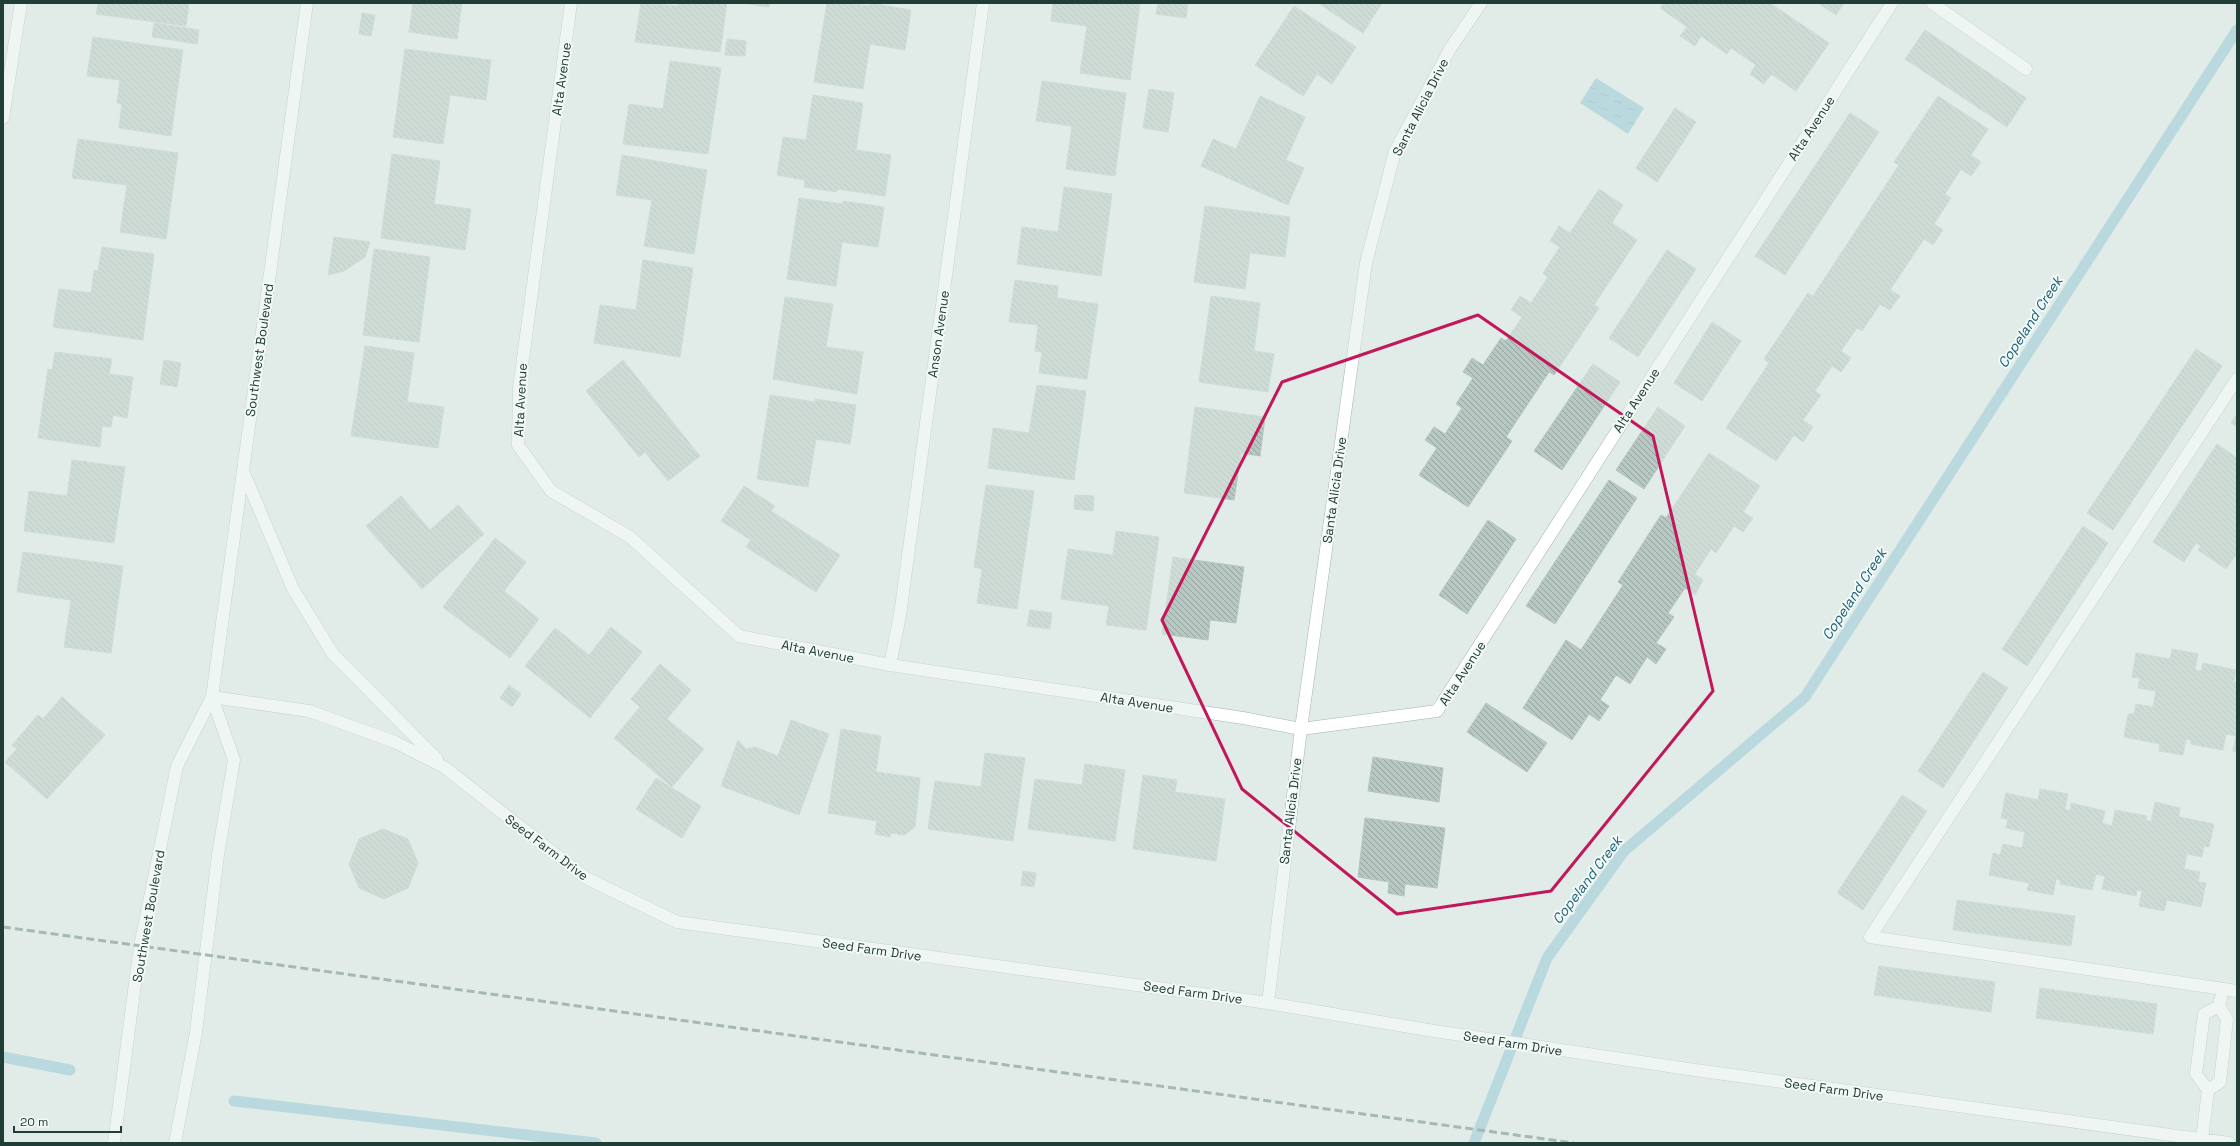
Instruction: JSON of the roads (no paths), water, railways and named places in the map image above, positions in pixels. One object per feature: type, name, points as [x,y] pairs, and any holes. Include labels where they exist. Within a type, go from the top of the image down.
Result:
[{"type":"street","points":[[3,118],[21,3]]},
{"type":"street","name":"Southwest Boulevard","points":[[114,1143],[140,946],[177,766],[212,697],[307,3]]},
{"type":"street","name":"Alta Avenue","points":[[571,3],[518,388],[518,445],[551,491],[630,537],[739,636],[890,665],[1243,718],[1301,729],[1438,711],[1892,3]]},
{"type":"street","name":"Anson Avenue","points":[[890,665],[900,615],[983,3]]},
{"type":"street","name":"Santa Alicia Drive","points":[[1268,1003],[1301,729],[1366,263],[1395,152],[1450,49],[1481,3]]},
{"type":"street","points":[[1932,3],[2026,69]]},
{"type":"street","points":[[2237,379],[1870,937],[2237,991]]},
{"type":"street","points":[[243,470],[293,589],[333,654],[444,767]]},
{"type":"street","name":"Southwest Boulevard","points":[[174,1143],[196,1032],[218,855],[234,760],[212,697]]},
{"type":"street","name":"Seed Farm Drive","points":[[212,697],[309,711],[396,742],[444,767],[586,878],[677,922],[1268,1003],[1460,1035],[1581,1053],[2229,1143]]},
{"type":"street","points":[[2208,1090],[2220,1082],[2227,1019],[2219,1006],[2222,989]]},
{"type":"street","points":[[2202,1140],[2208,1090],[2196,1074],[2204,1014],[2219,1006]]},
{"type":"water","points":[[1596,78],[1644,108],[1628,134],[1580,103]]},
{"type":"waterway","name":"Copeland Creek","points":[[1474,1143],[1547,958],[1624,851],[1805,697],[2237,30]]},
{"type":"waterway","points":[[3,1057],[70,1070]]},
{"type":"waterway","points":[[234,1101],[596,1143]]},
{"type":"railway","points":[[3,927],[1574,1143]]}]
